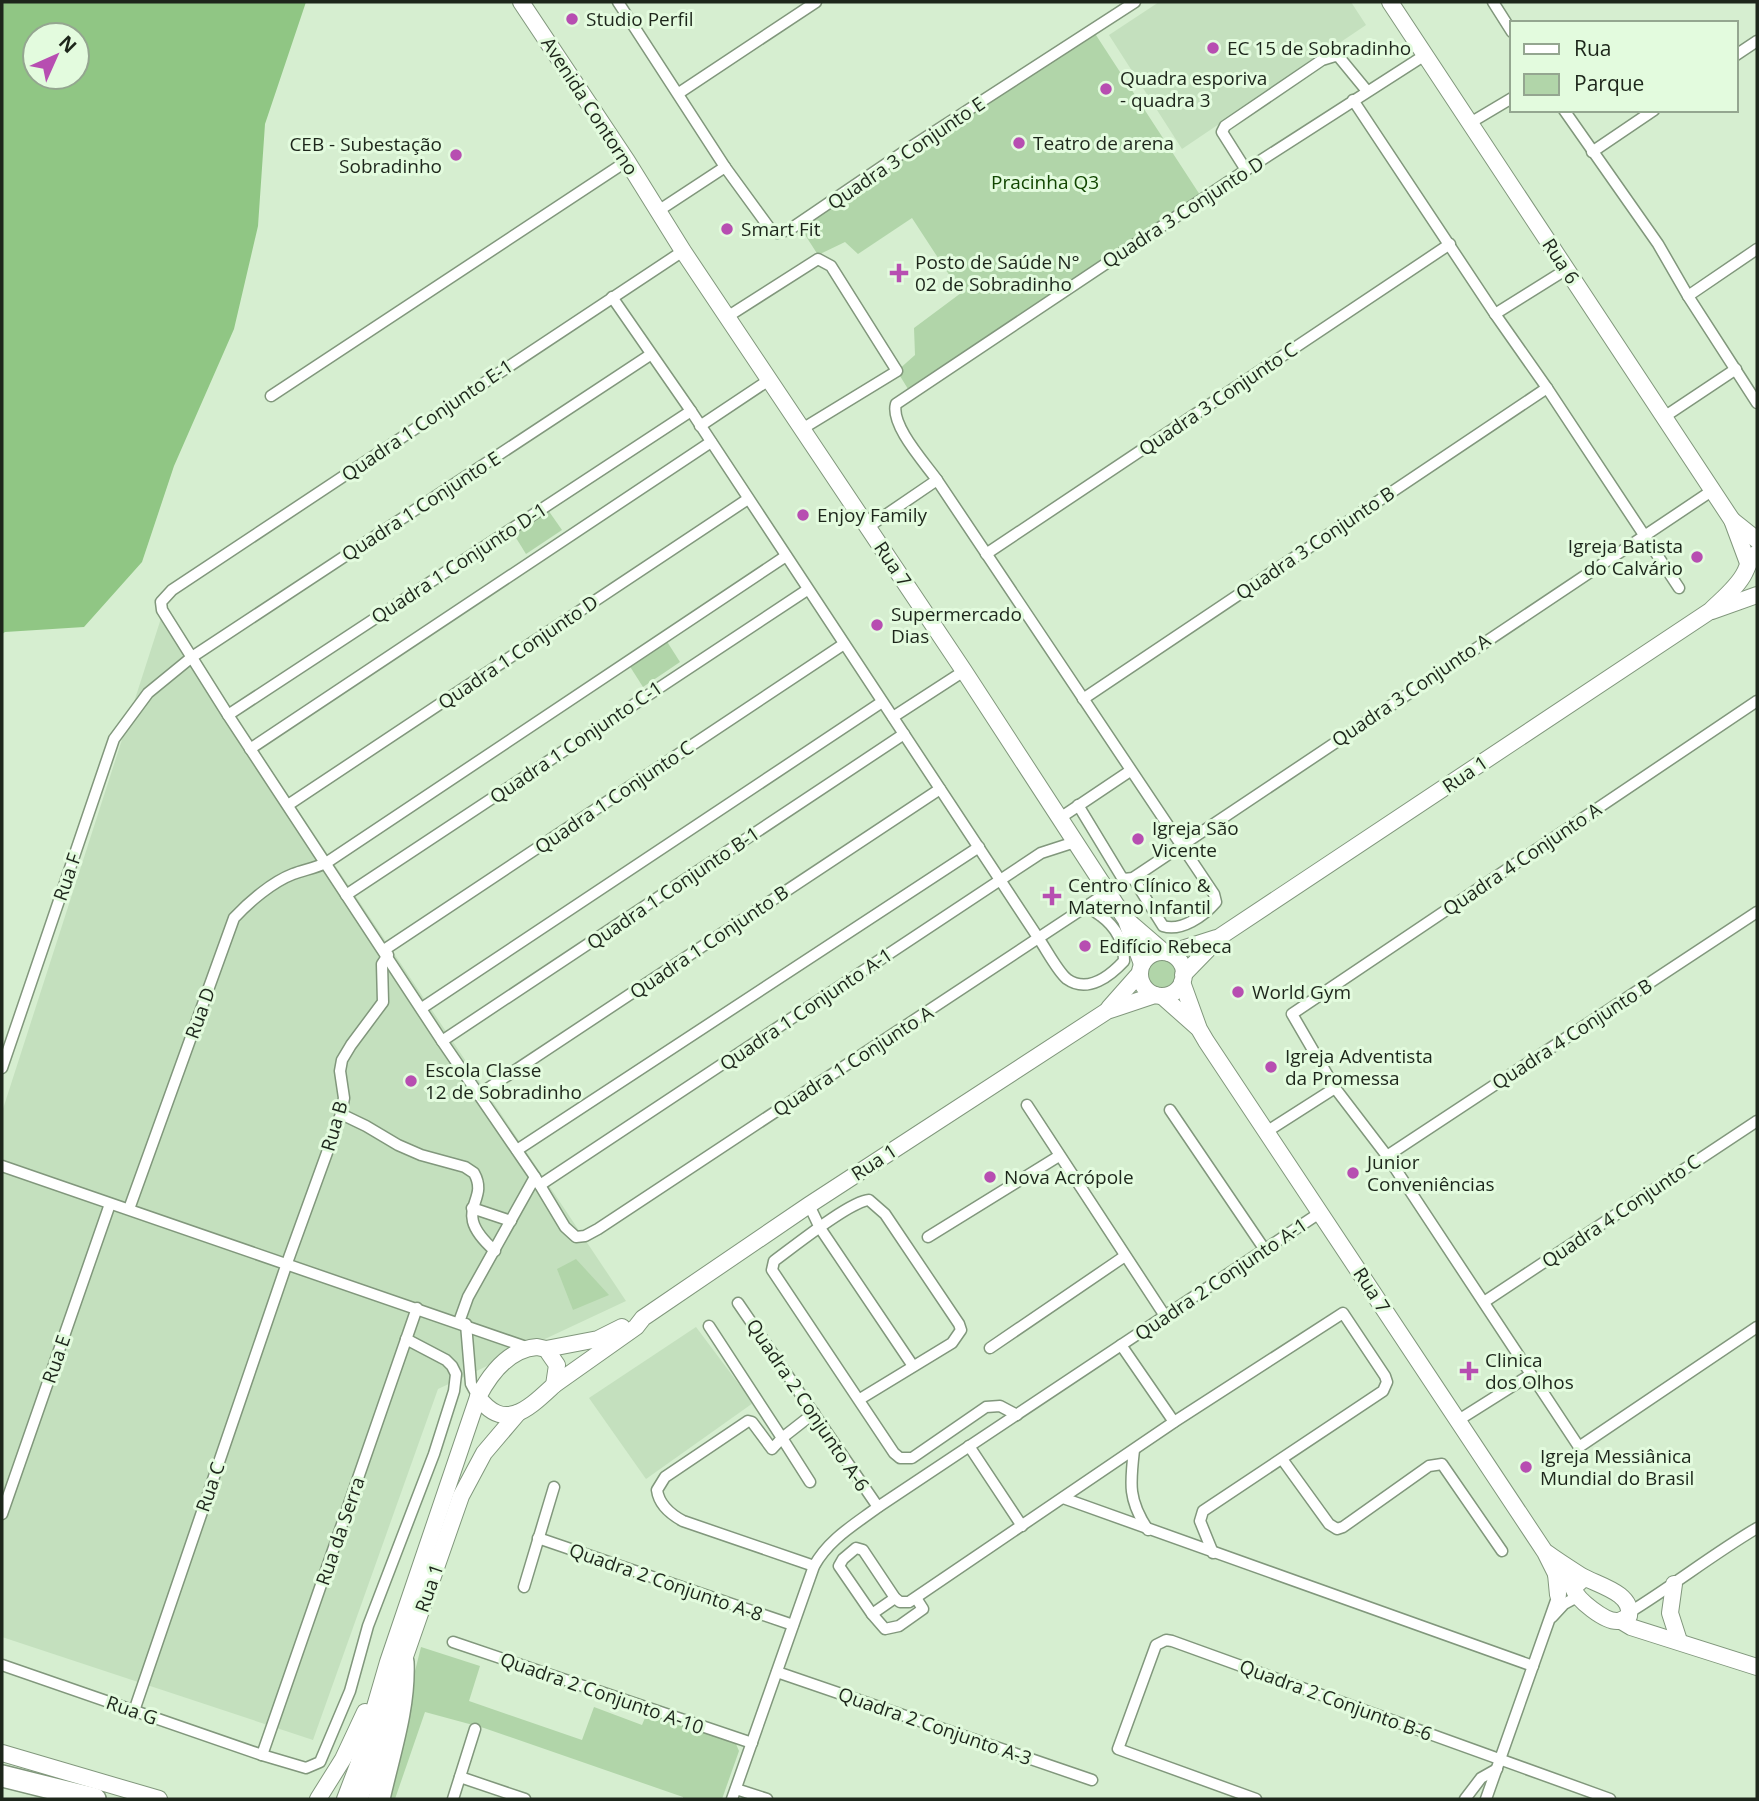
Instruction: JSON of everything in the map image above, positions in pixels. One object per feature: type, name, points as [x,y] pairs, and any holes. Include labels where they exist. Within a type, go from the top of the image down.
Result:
[{"type":"highway","points":[[379,1799],[404,1681],[396,1662]]},
{"type":"highway","points":[[2,1776],[94,1799]]},
{"type":"main road","name":"Avenida Contorno","points":[[521,2],[658,211]]},
{"type":"main road","name":"Rua 6","points":[[1390,2],[1732,520],[1750,563],[1749,585],[1757,594]]},
{"type":"main road","name":"Rua 7","points":[[658,211],[1126,920],[1141,968]]},
{"type":"main road","name":"Rua 6","points":[[1732,520],[1757,540]]},
{"type":"main road","points":[[1710,611],[1750,563]]},
{"type":"main road","points":[[1710,611],[1757,594]]},
{"type":"main road","name":"Rua 1","points":[[1221,936],[1710,611]]},
{"type":"main road","name":"Rua 7","points":[[1126,920],[1166,953]]},
{"type":"main road","points":[[1221,936],[1174,992],[1158,995],[1144,986],[1141,968],[1151,955],[1221,936]]},
{"type":"main road","points":[[1166,953],[1180,962],[1183,979]]},
{"type":"main road","name":"Rua 1","points":[[1107,1011],[1141,968]]},
{"type":"main road","name":"Rua 7","points":[[1183,979],[1199,1029],[1545,1552],[1556,1574],[1577,1587]]},
{"type":"main road","name":"Rua 7","points":[[1158,995],[1199,1029]]},
{"type":"main road","name":"Rua 1","points":[[396,1662],[461,1496],[484,1453],[518,1413],[635,1327],[643,1318],[809,1205],[1107,1011],[1158,995]]},
{"type":"main road","points":[[538,1348],[598,1339],[643,1318]]},
{"type":"main road","points":[[538,1348],[557,1365],[554,1385]]},
{"type":"main road","name":"Rua 1","points":[[360,1799],[396,1662],[478,1397],[493,1372],[507,1360],[538,1348]]},
{"type":"main road","points":[[478,1397],[487,1409],[505,1416],[518,1413]]},
{"type":"main road","name":"Rua 7","points":[[1545,1552],[1577,1587]]},
{"type":"main road","points":[[1556,1574],[1558,1595]]},
{"type":"main road","points":[[1671,1639],[1670,1613],[1674,1584]]},
{"type":"main road","points":[[1577,1587],[1606,1617],[1627,1612]]},
{"type":"main road","points":[[1577,1587],[1608,1588],[1627,1612],[1631,1627],[1757,1667]]},
{"type":"main road","points":[[318,1799],[344,1759],[396,1662]]},
{"type":"main road","points":[[345,1799],[396,1662]]},
{"type":"main road","points":[[2,1753],[159,1799]]},
{"type":"street","points":[[618,2],[725,167],[658,211]]},
{"type":"street","points":[[679,93],[816,2]]},
{"type":"street","name":"Quadra 3 Conjunto E","points":[[725,167],[771,230],[777,233],[789,230],[914,145],[1135,2]]},
{"type":"street","points":[[1497,3],[1510,28]]},
{"type":"street","points":[[1738,54],[1757,41]]},
{"type":"street","points":[[1246,170],[1222,132],[1225,126],[1322,60],[1335,55],[1339,57],[1367,90]]},
{"type":"street","name":"Quadra 3 Conjunto D","points":[[937,480],[896,419],[895,404],[1367,90],[1425,55]]},
{"type":"street","points":[[1470,123],[1510,99]]},
{"type":"street","points":[[1353,100],[1679,588]]},
{"type":"street","points":[[1565,112],[1658,244],[1757,403]]},
{"type":"street","points":[[1592,152],[1651,112]]},
{"type":"street","points":[[271,396],[627,161]]},
{"type":"street","name":"Quadra 3 Conjunto C","points":[[986,554],[1450,244]]},
{"type":"street","points":[[1688,296],[1757,249]]},
{"type":"street","name":"Quadra 1 Conjunto E-1","points":[[192,657],[162,610],[162,602],[172,590],[683,251]]},
{"type":"street","points":[[727,317],[818,259],[831,266],[897,371],[802,429]]},
{"type":"street","points":[[1495,314],[1567,270]]},
{"type":"street","points":[[612,297],[691,411],[1067,979],[1093,984],[1111,975],[1124,961],[1124,946],[1112,926],[1089,905]]},
{"type":"street","name":"Quadra 1 Conjunto E","points":[[148,693],[192,657],[650,355]]},
{"type":"street","points":[[1664,417],[1737,369]]},
{"type":"street","points":[[700,426],[769,380]]},
{"type":"street","name":"Quadra 3 Conjunto B","points":[[1083,699],[1547,388]]},
{"type":"street","name":"Quadra 1 Conjunto D-1","points":[[228,715],[691,411]]},
{"type":"street","name":"Quadra 1 Conjunto D-1","points":[[250,748],[711,442]]},
{"type":"street","points":[[868,527],[937,480],[1216,899],[1212,907],[1189,923],[1175,928],[1163,926],[1133,878],[1124,879],[1121,876],[1078,806]]},
{"type":"street","name":"Quadra 3 Conjunto A","points":[[1133,878],[1713,490]]},
{"type":"street","name":"Quadra 1 Conjunto D","points":[[288,804],[748,499]]},
{"type":"street","name":"Quadra 1 Conjunto C-1","points":[[326,863],[786,556]]},
{"type":"street","name":"Quadra 1 Conjunto C-1","points":[[346,895],[807,590]]},
{"type":"street","name":"Quadra 1 Conjunto C","points":[[386,952],[844,644]]},
{"type":"street","points":[[192,657],[442,1041],[537,1181],[468,1297],[462,1323],[468,1345],[471,1384],[478,1397]]},
{"type":"street","points":[[893,717],[964,671]]},
{"type":"street","name":"Rua F","points":[[2,1069],[114,739],[148,693]]},
{"type":"street","name":"Quadra 1 Conjunto B-1","points":[[422,1008],[882,702]]},
{"type":"street","name":"Quadra 4 Conjunto A","points":[[1335,1088],[1292,1014],[1756,705]]},
{"type":"street","name":"Quadra 1 Conjunto B-1","points":[[442,1041],[904,734]]},
{"type":"street","points":[[1060,818],[1130,771]]},
{"type":"street","name":"Quadra 1 Conjunto B","points":[[478,1095],[940,789]]},
{"type":"street","name":"Quadra 1 Conjunto A-1","points":[[537,1181],[1041,853],[1075,842]]},
{"type":"street","name":"Quadra 1 Conjunto A-1","points":[[517,1150],[979,847]]},
{"type":"street","name":"Rua D","points":[[129,1209],[234,918],[275,884],[326,863]]},
{"type":"street","name":"Quadra 1 Conjunto A","points":[[537,1181],[572,1235],[585,1236],[1108,892]]},
{"type":"street","name":"Quadra 4 Conjunto B","points":[[1387,1156],[1757,912]]},
{"type":"street","name":"Rua B","points":[[287,1263],[341,1114],[344,1098],[340,1072],[342,1060],[383,1002],[382,964],[386,952]]},
{"type":"street","points":[[1266,1132],[1335,1088],[1387,1156],[1579,1447],[1757,1327]]},
{"type":"street","points":[[1027,1105],[1165,1316]]},
{"type":"street","points":[[1170,1110],[1265,1250]]},
{"type":"street","points":[[341,1114],[421,1155],[470,1169],[477,1178],[479,1188],[471,1221],[477,1233],[495,1251]]},
{"type":"street","name":"Quadra 4 Conjunto C","points":[[1485,1302],[1757,1121]]},
{"type":"street","points":[[928,1237],[1059,1156]]},
{"type":"street","points":[[2,1166],[538,1348]]},
{"type":"street","points":[[860,1399],[952,1343],[961,1330],[877,1205],[869,1200],[864,1200],[820,1228],[774,1261],[772,1270],[894,1453],[905,1459],[931,1445],[986,1407],[1000,1406],[1017,1415]]},
{"type":"street","name":"Rua E","points":[[2,1514],[110,1204]]},
{"type":"street","points":[[809,1205],[820,1228],[913,1366]]},
{"type":"street","points":[[472,1208],[511,1221]]},
{"type":"street","name":"Quadra 2 Conjunto A-1","points":[[734,1794],[814,1566],[823,1551],[836,1538],[878,1507],[1321,1212]]},
{"type":"street","points":[[990,1348],[1125,1256]]},
{"type":"street","name":"Rua C","points":[[134,1711],[287,1263]]},
{"type":"street","name":"Quadra 2 Conjunto A-6","points":[[738,1303],[878,1507]]},
{"type":"street","name":"Rua da Serra","points":[[262,1755],[417,1308]]},
{"type":"street","points":[[916,1598],[923,1609],[892,1629],[885,1629],[839,1566],[842,1559],[856,1548],[863,1550],[895,1598],[904,1604],[1343,1312],[1385,1376],[1387,1382],[1384,1391],[1203,1511],[1199,1521],[1213,1553]]},
{"type":"street","points":[[709,1326],[810,1482]]},
{"type":"street","points":[[468,1345],[473,1337],[484,1331]]},
{"type":"street","name":"Rua G","points":[[2,1664],[262,1755],[306,1768],[320,1762],[350,1691],[368,1626],[434,1454],[454,1391],[456,1374],[452,1366],[446,1360],[406,1339]]},
{"type":"street","name":"Quadra 2 Conjunto A-1","points":[[1121,1345],[1174,1422]]},
{"type":"street","points":[[1457,1421],[1531,1376]]},
{"type":"street","points":[[814,1413],[772,1449],[752,1422],[745,1421],[676,1469],[657,1490],[664,1507],[683,1521],[814,1566]]},
{"type":"street","points":[[969,1446],[1021,1526]]},
{"type":"street","points":[[1134,1450],[1130,1489],[1132,1501],[1148,1530]]},
{"type":"street","points":[[1282,1459],[1329,1524],[1337,1529],[1429,1466],[1442,1464],[1502,1551]]},
{"type":"street","points":[[524,1587],[554,1487]]},
{"type":"street","points":[[1063,1498],[1533,1666]]},
{"type":"street","points":[[1627,1612],[1658,1595],[1715,1553],[1757,1528]]},
{"type":"street","name":"Quadra 2 Conjunto A-8","points":[[538,1538],[793,1625]]},
{"type":"street","points":[[1486,1799],[1558,1595],[1565,1589],[1577,1587]]},
{"type":"street","points":[[1550,1619],[1577,1587]]},
{"type":"street","points":[[872,1614],[895,1598]]},
{"type":"street","name":"Quadra 2 Conjunto B-6","points":[[1256,1799],[1118,1749],[1156,1645],[1166,1640],[1172,1641],[1498,1764],[1610,1799]]},
{"type":"street","name":"Quadra 2 Conjunto A-10","points":[[453,1642],[751,1743]]},
{"type":"street","name":"Quadra 2 Conjunto A-3","points":[[777,1672],[1092,1780]]},
{"type":"street","points":[[453,1799],[475,1729]]},
{"type":"street","points":[[1465,1799],[1481,1778],[1498,1764]]},
{"type":"street","points":[[460,1777],[525,1799]]},
{"type":"street","points":[[734,1794],[767,1799]]},
{"type":"shaded area","points":[[1159,2],[1351,2],[1366,25],[1182,149],[1109,35]]},
{"type":"shaded area","points":[[164,609],[626,1301],[438,1389],[313,1740],[2,1637],[2,1112]]},
{"type":"shaded area","points":[[696,1327],[753,1403],[646,1479],[589,1398]]},
{"type":"green space","points":[[2,2],[306,2],[265,124],[258,226],[234,329],[174,466],[142,562],[84,627],[2,634]]},
{"type":"green space","name":"Pracinha Q3","points":[[1094,32],[1200,195],[908,389],[897,371],[915,355],[914,328],[961,293],[912,218],[858,254],[845,242],[818,255],[800,227]]},
{"type":"green space","points":[[548,510],[562,530],[526,554],[513,533]]},
{"type":"green space","points":[[666,640],[680,662],[643,687],[629,665]]},
{"type":"green space","points":[[1161,956],[1173,962],[1179,974],[1173,986],[1161,992],[1149,986],[1143,974],[1149,962]]},
{"type":"green space","points":[[576,1259],[609,1295],[573,1310],[557,1269]]},
{"type":"green space","points":[[421,1647],[480,1666],[469,1701],[582,1740],[594,1707],[642,1725],[647,1713],[736,1744],[739,1751],[722,1799],[683,1799],[484,1728],[425,1712],[395,1799],[383,1799]]},
{"type":"place","name":"Studio Perfil","points":[[572,19]]},
{"type":"place","name":"EC 15 de Sobradinho","points":[[1213,48]]},
{"type":"place","name":"Quadra esporiva - quadra 3","points":[[1106,89]]},
{"type":"place","name":"Teatro de arena","points":[[1019,143]]},
{"type":"place","name":"CEB - Subestação Sobradinho","points":[[456,155]]},
{"type":"place","name":"Smart Fit","points":[[727,229]]},
{"type":"place","name":"Posto de Saúde N° 02 de Sobradinho","points":[[899,273]]},
{"type":"place","name":"Enjoy Family","points":[[803,515]]},
{"type":"place","name":"Igreja Batista do Calvário","points":[[1697,557]]},
{"type":"place","name":"Supermercado Dias","points":[[877,625]]},
{"type":"place","name":"Igreja São Vicente","points":[[1138,839]]},
{"type":"place","name":"Centro Clínico & Materno Infantil","points":[[1052,896]]},
{"type":"place","name":"Edifício Rebeca","points":[[1085,946]]},
{"type":"place","name":"World Gym","points":[[1238,992]]},
{"type":"place","name":"Igreja Adventista da Promessa","points":[[1271,1067]]},
{"type":"place","name":"Escola Classe 12 de Sobradinho","points":[[411,1081]]},
{"type":"place","name":"Junior Conveniências","points":[[1353,1173]]},
{"type":"place","name":"Nova Acrópole","points":[[990,1177]]},
{"type":"place","name":"Clinica dos Olhos","points":[[1469,1371]]},
{"type":"place","name":"Igreja Messiânica Mundial do Brasil","points":[[1526,1467]]}]
